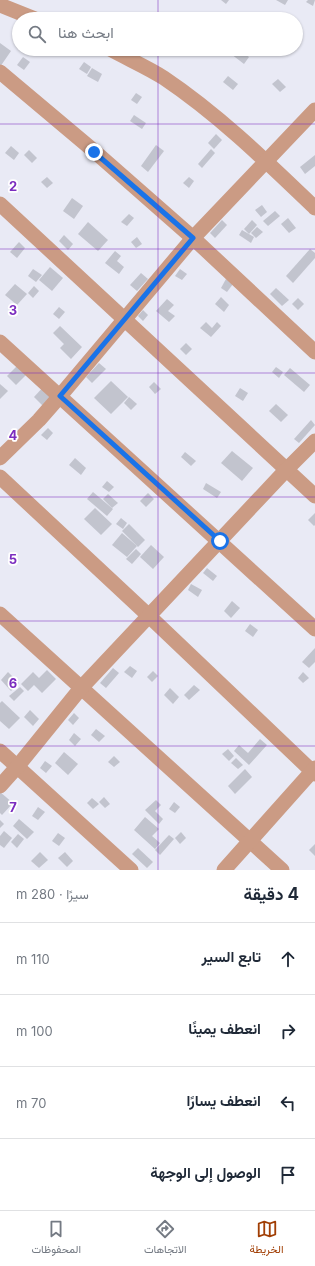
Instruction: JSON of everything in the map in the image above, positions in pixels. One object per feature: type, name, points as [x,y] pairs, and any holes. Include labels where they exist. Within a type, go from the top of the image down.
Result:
[{"type":"street","points":[[0,5],[18,12]]},
{"type":"street","points":[[123,56],[163,78],[209,113],[266,161],[315,208]]},
{"type":"street","points":[[0,72],[193,238],[315,352]]},
{"type":"street","points":[[0,458],[39,420],[193,238],[315,110]]},
{"type":"street","points":[[0,204],[315,496]]},
{"type":"street","points":[[0,342],[315,629]]},
{"type":"street","points":[[0,786],[81,688],[315,441]]},
{"type":"street","points":[[0,477],[314,772],[224,870]]},
{"type":"street","points":[[0,614],[282,870]]},
{"type":"street","points":[[0,751],[131,870]]},
{"type":"building","points":[[221,0],[229,0],[226,4]]},
{"type":"building","points":[[276,0],[288,0],[285,5]]},
{"type":"building","points":[[308,0],[315,0],[313,6],[306,2]]},
{"type":"building","points":[[0,43],[11,51],[0,67]]},
{"type":"building","points":[[234,56],[248,56],[249,57],[244,64]]},
{"type":"building","points":[[23,57],[30,62],[24,70],[17,65]]},
{"type":"building","points":[[84,62],[91,67],[87,74],[79,69]]},
{"type":"building","points":[[92,68],[102,74],[98,82],[87,76]]},
{"type":"building","points":[[228,76],[238,84],[233,90],[223,82]]},
{"type":"building","points":[[278,79],[286,87],[280,92],[272,84]]},
{"type":"building","points":[[136,93],[142,97],[137,104],[131,100]]},
{"type":"building","points":[[134,115],[146,123],[142,129],[130,121]]},
{"type":"building","points":[[216,134],[222,140],[214,149],[208,143]]},
{"type":"building","points":[[156,145],[164,151],[148,172],[141,166]]},
{"type":"building","points":[[11,146],[19,153],[14,160],[5,153]]},
{"type":"building","points":[[211,149],[215,153],[202,168],[198,164]]},
{"type":"building","points":[[29,150],[37,158],[32,163],[24,155]]},
{"type":"building","points":[[315,155],[315,166],[305,174],[300,167]]},
{"type":"building","points":[[47,177],[53,183],[47,188],[41,182]]},
{"type":"building","points":[[189,177],[194,181],[189,188],[183,183]]},
{"type":"building","points":[[72,198],[83,206],[74,219],[63,211]]},
{"type":"building","points":[[262,205],[267,212],[261,217],[255,210]]},
{"type":"building","points":[[275,211],[280,216],[268,226],[263,221]]},
{"type":"building","points":[[129,214],[134,218],[127,226],[121,222]]},
{"type":"building","points":[[288,218],[296,228],[289,233],[281,224]]},
{"type":"building","points":[[222,220],[227,225],[215,238],[210,233]]},
{"type":"building","points":[[252,220],[257,225],[249,234],[244,229]]},
{"type":"building","points":[[88,222],[108,240],[98,251],[78,234]]},
{"type":"building","points":[[257,227],[263,232],[256,238],[251,233]]},
{"type":"building","points":[[242,230],[254,237],[251,243],[239,235]]},
{"type":"building","points":[[64,235],[73,244],[68,250],[59,241]]},
{"type":"building","points":[[137,237],[142,244],[136,248],[131,242]]},
{"type":"building","points":[[19,242],[25,248],[17,258],[10,252]]},
{"type":"building","points":[[310,249],[315,253],[315,258],[293,283],[286,276]]},
{"type":"building","points":[[115,251],[121,256],[117,261],[124,267],[119,274],[105,263]]},
{"type":"building","points":[[50,267],[63,278],[52,291],[39,280]]},
{"type":"building","points":[[33,269],[42,275],[36,282],[28,276]]},
{"type":"building","points":[[180,269],[187,274],[182,280],[175,276]]},
{"type":"building","points":[[141,273],[148,279],[137,291],[130,285]]},
{"type":"building","points":[[226,279],[233,284],[227,292],[221,288]]},
{"type":"building","points":[[15,284],[27,294],[17,305],[5,295]]},
{"type":"building","points":[[34,286],[39,291],[33,298],[28,293]]},
{"type":"building","points":[[276,288],[289,300],[282,306],[270,294]]},
{"type":"building","points":[[221,297],[229,305],[224,312],[215,304]]},
{"type":"building","points":[[298,298],[304,304],[298,310],[292,304]]},
{"type":"building","points":[[167,299],[174,305],[168,311],[175,316],[169,322],[156,311]]},
{"type":"building","points":[[59,307],[65,312],[59,319],[53,314]]},
{"type":"building","points":[[143,310],[148,315],[143,321],[138,316]]},
{"type":"building","points":[[206,322],[212,328],[217,322],[221,326],[211,337],[200,328]]},
{"type":"building","points":[[60,326],[82,347],[71,359],[60,348],[64,344],[53,333]]},
{"type":"building","points":[[186,343],[192,349],[186,355],[180,349]]},
{"type":"building","points":[[99,363],[106,369],[92,383],[86,377]]},
{"type":"building","points":[[17,366],[26,375],[16,385],[7,376]]},
{"type":"building","points":[[276,367],[283,372],[279,378],[272,372]]},
{"type":"building","points":[[290,368],[310,385],[304,392],[284,375]]},
{"type":"building","points":[[111,381],[128,397],[111,414],[94,398]]},
{"type":"building","points":[[154,382],[161,389],[155,394],[149,387]]},
{"type":"building","points":[[0,384],[8,391],[0,399]]},
{"type":"building","points":[[45,385],[56,395],[45,408],[34,397]]},
{"type":"building","points":[[240,388],[248,393],[243,401],[235,396]]},
{"type":"building","points":[[129,397],[137,404],[131,410],[124,403]]},
{"type":"building","points":[[276,404],[288,415],[281,422],[269,411]]},
{"type":"building","points":[[311,420],[315,425],[299,443],[294,439]]},
{"type":"building","points":[[48,428],[53,433],[47,440],[41,435]]},
{"type":"building","points":[[232,451],[253,468],[242,481],[221,463]]},
{"type":"building","points":[[185,452],[196,461],[191,466],[181,457]]},
{"type":"building","points":[[75,458],[86,468],[81,475],[69,465]]},
{"type":"building","points":[[107,481],[114,487],[109,492],[102,487]]},
{"type":"building","points":[[206,483],[221,492],[217,498],[203,489]]},
{"type":"building","points":[[93,492],[113,509],[107,516],[87,499]]},
{"type":"building","points":[[148,493],[154,499],[146,507],[140,501]]},
{"type":"building","points":[[108,494],[118,503],[112,508],[103,499]]},
{"type":"building","points":[[95,508],[112,524],[101,535],[84,519]]},
{"type":"building","points":[[315,513],[315,525],[314,526],[308,520]]},
{"type":"building","points":[[121,518],[127,523],[123,529],[116,524]]},
{"type":"building","points":[[129,524],[145,540],[138,547],[122,531]]},
{"type":"building","points":[[122,533],[137,546],[127,557],[112,545]]},
{"type":"building","points":[[151,545],[164,557],[153,569],[140,557]]},
{"type":"building","points":[[136,549],[141,554],[132,564],[126,559]]},
{"type":"building","points":[[207,568],[217,576],[213,581],[203,573]]},
{"type":"building","points":[[191,584],[202,590],[198,597],[188,590]]},
{"type":"building","points":[[232,601],[240,608],[231,618],[224,611]]},
{"type":"building","points":[[250,624],[258,630],[253,637],[245,631]]},
{"type":"building","points":[[315,648],[315,662],[309,668],[302,662]]},
{"type":"building","points":[[130,666],[137,671],[132,678],[124,672]]},
{"type":"building","points":[[113,668],[119,673],[106,688],[100,683]]},
{"type":"building","points":[[47,670],[56,679],[42,693],[34,685],[28,691],[21,684],[33,672],[39,678]]},
{"type":"building","points":[[153,671],[158,676],[152,682],[147,677]]},
{"type":"building","points":[[8,672],[19,683],[11,691],[1,680]]},
{"type":"building","points":[[303,672],[309,678],[303,683],[298,678]]},
{"type":"building","points":[[194,685],[200,690],[189,700],[184,695]]},
{"type":"building","points":[[20,687],[24,691],[14,701],[9,696]]},
{"type":"building","points":[[170,688],[179,697],[173,704],[164,695]]},
{"type":"building","points":[[2,701],[20,718],[9,729],[0,721],[0,703]]},
{"type":"building","points":[[30,710],[39,719],[33,726],[24,717]]},
{"type":"building","points":[[74,713],[79,718],[73,725],[68,720]]},
{"type":"building","points":[[96,729],[105,736],[99,742],[91,735]]},
{"type":"building","points":[[74,733],[81,739],[75,746],[69,740]]},
{"type":"building","points":[[260,739],[267,745],[249,765],[234,751],[239,745],[248,753]]},
{"type":"building","points":[[228,749],[234,756],[229,761],[222,754]]},
{"type":"building","points":[[64,752],[78,764],[68,775],[55,763]]},
{"type":"building","points":[[114,756],[120,762],[114,767],[108,762]]},
{"type":"building","points":[[236,758],[243,765],[238,769],[231,763]]},
{"type":"building","points":[[45,761],[52,766],[46,773],[40,768]]},
{"type":"building","points":[[245,769],[252,777],[235,794],[228,786]]},
{"type":"building","points":[[0,792],[13,803],[2,815],[0,813]]},
{"type":"building","points":[[104,797],[110,804],[105,808],[99,802]]},
{"type":"building","points":[[92,798],[99,804],[93,809],[87,803]]},
{"type":"building","points":[[156,800],[161,805],[155,811],[163,819],[159,824],[145,810]]},
{"type":"building","points":[[174,802],[180,807],[175,813],[169,809]]},
{"type":"building","points":[[38,807],[45,812],[38,820],[32,816]]},
{"type":"building","points":[[145,817],[159,829],[152,836],[160,843],[155,849],[134,830]]},
{"type":"building","points":[[19,819],[34,832],[27,839],[13,826]]},
{"type":"building","points":[[0,820],[4,824],[0,828]]},
{"type":"building","points":[[4,831],[12,838],[4,848],[0,845],[0,836]]},
{"type":"building","points":[[181,832],[186,838],[180,844],[175,838]]},
{"type":"building","points":[[58,833],[65,838],[59,846],[52,841]]},
{"type":"building","points":[[18,834],[24,839],[17,848],[11,842]]},
{"type":"building","points":[[169,835],[174,839],[160,855],[155,850]]},
{"type":"building","points":[[315,844],[315,856],[309,850]]},
{"type":"building","points":[[138,848],[153,862],[147,868],[132,854]]},
{"type":"building","points":[[40,852],[48,860],[39,868],[31,861]]},
{"type":"building","points":[[65,852],[73,861],[67,867],[58,858]]},
{"type":"route","points":[[94,152],[193,238],[60,396],[220,541]]}]
